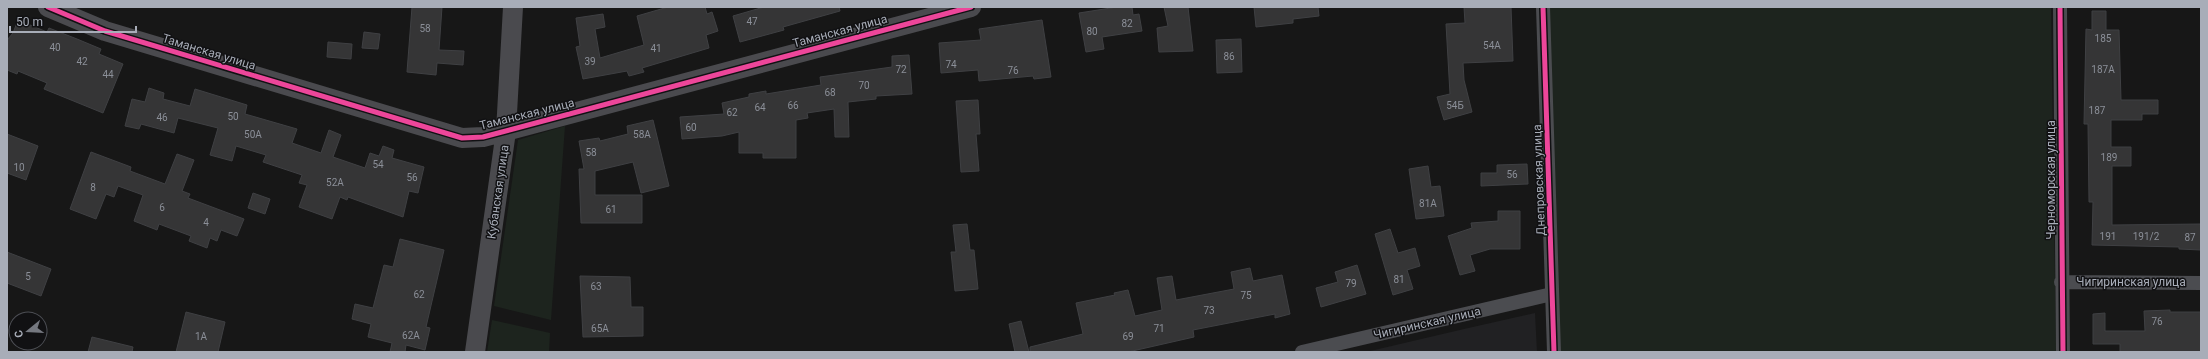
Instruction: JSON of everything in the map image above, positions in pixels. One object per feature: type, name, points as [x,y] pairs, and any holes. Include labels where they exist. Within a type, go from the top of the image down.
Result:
[{"type":"street","name":"Таманская улица","points":[[48,7],[105,31],[462,138],[483,137],[971,7]]},
{"type":"street","name":"Кубанская улица","points":[[476,352],[506,131],[512,7]]},
{"type":"street","name":"Днепровская улица","points":[[1543,7],[1554,352]]},
{"type":"street","name":"Черноморская улица","points":[[2060,7],[2062,352]]},
{"type":"street","name":"Чигиринская улица","points":[[2061,282],[2201,283]]},
{"type":"street","name":"Чигиринская улица","points":[[1302,352],[1552,294]]},
{"type":"shaded area","points":[[1549,7],[2051,7],[2056,352],[1559,352]]},
{"type":"shaded area","points":[[565,126],[551,320],[494,306],[518,140]]},
{"type":"shaded area","points":[[1535,313],[1537,352],[1366,352],[1464,329]]},
{"type":"shaded area","points":[[492,320],[550,333],[549,352],[487,352]]},
{"type":"building","points":[[412,7],[442,7],[439,50],[464,51],[463,65],[437,63],[436,75],[407,72]]},
{"type":"building","points":[[668,7],[705,7],[707,14],[712,12],[718,31],[706,35],[709,48],[642,68],[644,72],[629,76],[627,71],[583,79],[576,47],[580,46],[576,18],[603,14],[605,27],[595,29],[600,58],[644,45],[637,16]]},
{"type":"building","points":[[764,7],[839,7],[840,11],[783,27],[784,30],[740,42],[733,16]]},
{"type":"building","points":[[1117,7],[1132,7],[1133,15],[1139,14],[1142,31],[1102,37],[1104,49],[1086,52],[1079,13]]},
{"type":"building","points":[[1164,7],[1188,7],[1193,51],[1159,52],[1157,28],[1168,26]]},
{"type":"building","points":[[1254,7],[1318,7],[1319,16],[1293,19],[1293,23],[1256,27]]},
{"type":"building","points":[[1464,7],[1511,7],[1513,61],[1463,63],[1464,80],[1472,112],[1444,120],[1437,97],[1450,94],[1446,24],[1465,23]]},
{"type":"building","points":[[2092,11],[2106,11],[2106,30],[2119,30],[2121,100],[2158,100],[2158,114],[2142,114],[2142,120],[2111,120],[2111,147],[2131,147],[2131,166],[2112,166],[2112,225],[2201,224],[2201,250],[2179,249],[2179,247],[2092,245],[2093,202],[2089,202],[2088,124],[2084,124],[2086,29],[2092,30]]},
{"type":"building","points":[[18,20],[47,32],[49,28],[101,49],[99,54],[123,64],[103,113],[44,89],[47,83],[18,71],[17,74],[7,70],[7,40],[13,33]]},
{"type":"building","points":[[1042,20],[1051,77],[1034,79],[1033,76],[979,81],[978,70],[941,73],[939,43],[981,40],[979,29]]},
{"type":"building","points":[[364,32],[380,34],[378,49],[362,48]]},
{"type":"building","points":[[1241,39],[1242,72],[1217,73],[1216,40]]},
{"type":"building","points":[[328,42],[352,44],[351,59],[327,57]]},
{"type":"building","points":[[909,55],[912,94],[876,96],[876,99],[848,102],[849,137],[835,137],[834,109],[807,113],[808,118],[796,120],[796,158],[763,158],[763,153],[739,153],[739,132],[722,136],[682,139],[680,117],[724,114],[722,103],[749,97],[749,94],[766,91],[766,94],[821,85],[820,77],[892,67],[892,56]]},
{"type":"building","points":[[149,88],[164,93],[163,99],[190,106],[195,89],[247,105],[245,114],[297,129],[292,143],[321,153],[329,130],[341,135],[333,157],[365,168],[370,153],[379,156],[383,146],[394,150],[392,158],[424,167],[418,193],[409,191],[403,217],[348,197],[347,200],[340,197],[332,219],[299,207],[307,185],[299,183],[302,175],[263,162],[266,155],[236,146],[232,161],[210,155],[218,128],[178,118],[174,133],[141,124],[139,129],[125,126],[132,99],[145,102]]},
{"type":"building","points":[[978,100],[980,134],[976,134],[979,171],[961,172],[956,101]]},
{"type":"building","points":[[653,120],[669,186],[641,193],[633,162],[595,171],[595,195],[642,195],[642,223],[581,223],[579,169],[584,169],[579,141],[599,138],[600,141],[628,134],[627,126]]},
{"type":"building","points":[[7,134],[38,146],[26,180],[7,173]]},
{"type":"building","points":[[91,152],[131,167],[130,171],[165,184],[177,154],[194,160],[182,191],[190,194],[188,198],[244,219],[237,236],[221,230],[217,241],[210,238],[207,248],[189,241],[191,236],[159,224],[157,230],[134,221],[143,195],[118,186],[114,197],[106,194],[96,219],[70,209]]},
{"type":"building","points":[[1527,164],[1528,184],[1481,186],[1481,173],[1497,173],[1497,165]]},
{"type":"building","points":[[1428,166],[1431,187],[1440,186],[1444,216],[1416,219],[1409,169]]},
{"type":"building","points":[[253,193],[270,199],[265,214],[248,208]]},
{"type":"building","points":[[1498,211],[1520,211],[1520,249],[1490,249],[1470,255],[1475,271],[1460,275],[1448,236],[1472,228],[1471,223],[1498,221]]},
{"type":"building","points":[[967,224],[970,250],[974,250],[978,289],[955,291],[951,252],[956,252],[953,225]]},
{"type":"building","points":[[1390,229],[1398,253],[1415,248],[1420,266],[1407,270],[1413,289],[1393,295],[1375,234]]},
{"type":"building","points":[[400,239],[444,250],[426,327],[430,328],[425,350],[406,345],[405,352],[390,352],[392,343],[368,337],[371,324],[352,319],[355,304],[373,308],[384,265],[393,267]]},
{"type":"building","points":[[7,252],[51,269],[41,296],[7,283]]},
{"type":"building","points":[[1357,265],[1366,294],[1321,307],[1316,288],[1338,282],[1335,272]]},
{"type":"building","points":[[1250,268],[1253,281],[1282,275],[1290,314],[1275,318],[1275,314],[1193,330],[1194,337],[1128,352],[1030,352],[1030,347],[1083,334],[1076,303],[1115,295],[1114,293],[1128,290],[1135,316],[1162,310],[1157,278],[1172,276],[1176,300],[1234,289],[1231,272]]},
{"type":"building","points":[[580,276],[630,277],[631,307],[643,307],[643,336],[583,337]]},
{"type":"building","points":[[2170,310],[2170,312],[2201,312],[2201,352],[2120,352],[2120,344],[2093,344],[2093,314],[2105,313],[2105,331],[2145,331],[2144,311]]},
{"type":"building","points":[[186,312],[225,322],[218,352],[176,352]]},
{"type":"building","points":[[1021,321],[1029,352],[1015,352],[1009,324]]},
{"type":"building","points":[[92,337],[133,347],[132,352],[88,352]]},
{"type":"cycle path","points":[[48,7],[105,31],[462,138],[483,137],[971,7]]},
{"type":"cycle path","points":[[1543,7],[1554,352]]},
{"type":"cycle path","points":[[2060,7],[2063,352]]}]
